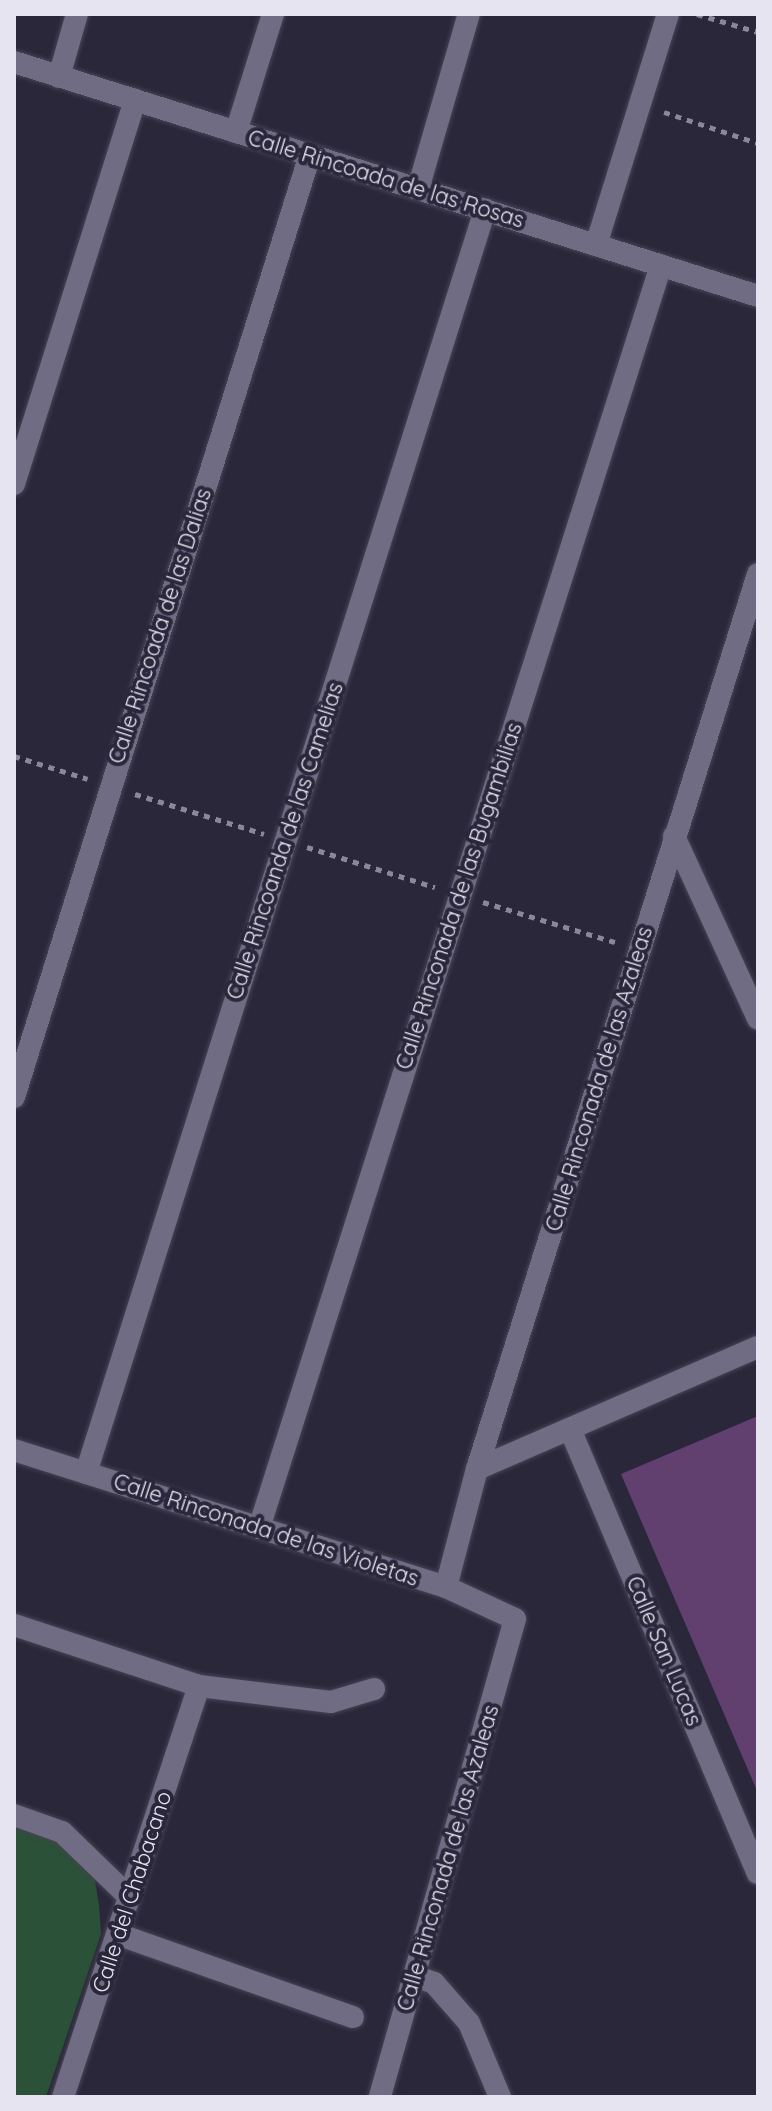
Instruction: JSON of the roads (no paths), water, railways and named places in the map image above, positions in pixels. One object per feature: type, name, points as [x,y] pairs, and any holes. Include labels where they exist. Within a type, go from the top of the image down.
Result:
[{"type":"street","points":[[59,77],[77,14]]},
{"type":"street","points":[[236,132],[273,14]]},
{"type":"street","points":[[418,189],[469,14]]},
{"type":"street","points":[[596,245],[668,14]]},
{"type":"street","name":"Calle Rincoada de las Rosas","points":[[14,62],[758,296]]},
{"type":"street","points":[[14,484],[135,100]]},
{"type":"street","name":"Calle Rincoada de las Dalias","points":[[14,1097],[109,786],[310,155]]},
{"type":"street","name":"Calle Rincoanda de las Camelias","points":[[86,1473],[485,210]]},
{"type":"street","name":"Calle Rinconada de las Bugambilias","points":[[259,1528],[661,265]]},
{"type":"street","name":"Calle Rinconada de las Azaleas","points":[[446,1587],[477,1469],[758,574]]},
{"type":"street","points":[[674,836],[758,1019]]},
{"type":"street","points":[[477,1469],[758,1347]]},
{"type":"street","name":"Calle San Lucas","points":[[570,1429],[758,1873]]},
{"type":"street","name":"Calle Rinconada de las Violetas","points":[[14,1450],[446,1587],[515,1619]]},
{"type":"street","name":"Calle Rinconada de las Azaleas","points":[[380,2097],[515,1619]]},
{"type":"street","points":[[14,1625],[199,1686],[331,1702],[374,1689]]},
{"type":"street","name":"Calle del Chabacano","points":[[63,2097],[120,1935],[129,1897],[199,1686]]},
{"type":"street","points":[[14,1815],[62,1832],[129,1897]]},
{"type":"street","points":[[120,1935],[353,2017]]},
{"type":"street","points":[[415,1976],[434,1983],[469,2023],[500,2097]]}]
